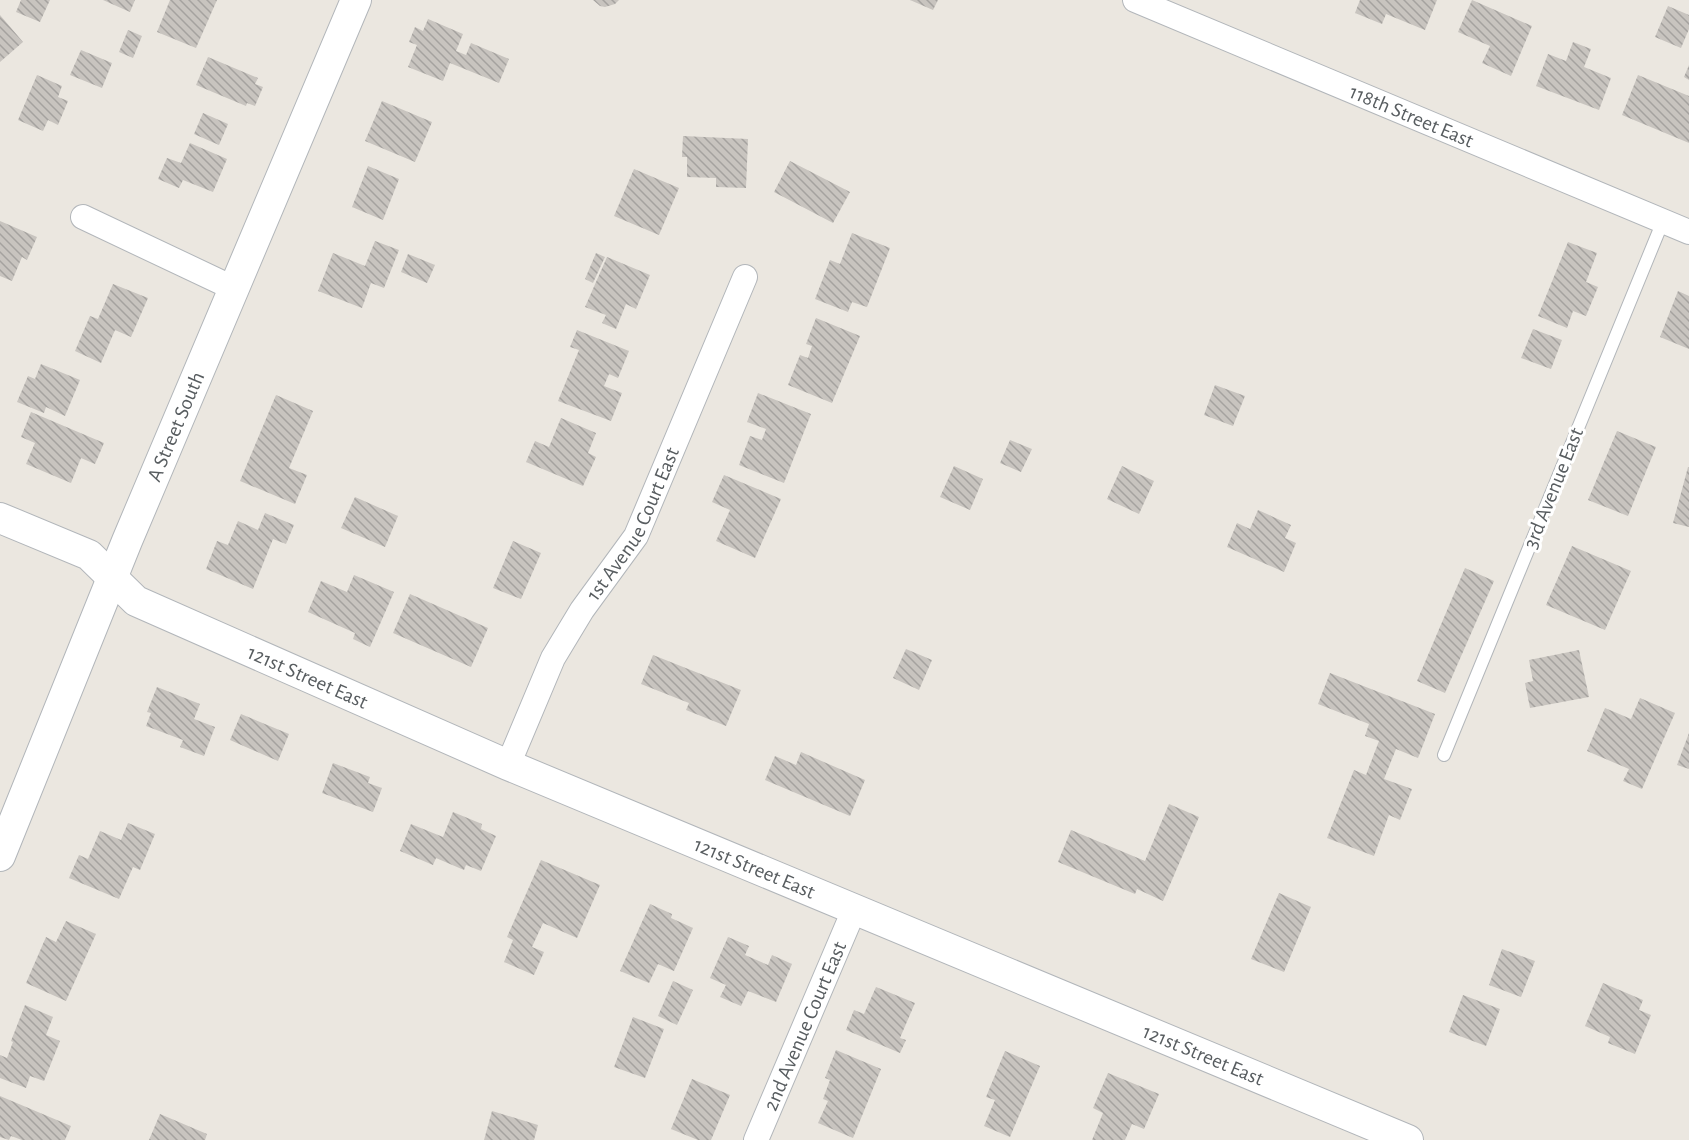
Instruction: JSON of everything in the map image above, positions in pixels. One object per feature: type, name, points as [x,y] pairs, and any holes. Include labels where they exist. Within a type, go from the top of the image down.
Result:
[{"type":"street","name":"A Street South","points":[[0,856],[112,577],[356,0]]},
{"type":"street","name":"118th Street East","points":[[1135,0],[1689,232]]},
{"type":"street","points":[[83,217],[233,288]]},
{"type":"street","name":"1st Avenue Court East","points":[[508,765],[553,658],[582,610],[636,536],[745,276]]},
{"type":"street","name":"121st Street East","points":[[0,518],[89,555],[136,601],[508,765],[1408,1140]]},
{"type":"street","name":"2nd Avenue Court East","points":[[756,1140],[854,910]]},
{"type":"lane","name":"3rd Avenue East","points":[[1444,755],[1663,221]]},
{"type":"building","points":[[21,0],[50,0],[40,22],[16,12]]},
{"type":"building","points":[[103,0],[135,0],[130,12]]},
{"type":"building","points":[[170,0],[217,0],[196,48],[157,32]]},
{"type":"building","points":[[593,0],[619,0],[605,7]]},
{"type":"building","points":[[910,0],[938,0],[933,10]]},
{"type":"building","points":[[1360,0],[1437,0],[1425,30],[1386,14],[1382,24],[1355,13]]},
{"type":"building","points":[[1472,0],[1532,26],[1511,76],[1482,63],[1490,46],[1458,32]]},
{"type":"building","points":[[1668,6],[1689,15],[1689,29],[1681,48],[1655,37]]},
{"type":"building","points":[[0,15],[23,42],[0,62]]},
{"type":"building","points":[[428,19],[463,34],[456,51],[466,55],[471,43],[509,59],[499,83],[450,63],[443,81],[408,67],[417,45],[409,42],[415,27],[423,31]]},
{"type":"building","points":[[128,30],[142,36],[133,58],[119,52]]},
{"type":"building","points":[[1573,42],[1591,49],[1584,67],[1611,78],[1599,110],[1536,86],[1548,54],[1566,61]]},
{"type":"building","points":[[81,50],[112,63],[102,88],[70,75]]},
{"type":"building","points":[[208,57],[258,78],[255,84],[263,87],[255,106],[247,103],[246,106],[196,85]]},
{"type":"building","points":[[1689,65],[1689,80],[1684,77]]},
{"type":"building","points":[[37,75],[62,86],[58,97],[68,101],[58,125],[48,120],[43,131],[18,120]]},
{"type":"building","points":[[1638,75],[1689,96],[1689,143],[1622,115]]},
{"type":"building","points":[[382,101],[432,122],[415,162],[365,141]]},
{"type":"building","points":[[203,113],[228,124],[219,145],[194,134]]},
{"type":"building","points":[[683,136],[748,139],[746,188],[716,187],[716,178],[687,177],[687,157],[682,157]]},
{"type":"building","points":[[190,143],[227,159],[213,192],[183,180],[179,188],[158,179],[167,158],[181,163]]},
{"type":"building","points":[[790,161],[850,192],[833,223],[774,192]]},
{"type":"building","points":[[368,166],[399,179],[383,220],[352,207]]},
{"type":"building","points":[[634,169],[679,188],[659,235],[614,216]]},
{"type":"building","points":[[0,221],[37,237],[27,260],[22,257],[12,281],[0,276]]},
{"type":"building","points":[[852,233],[890,248],[867,307],[852,302],[848,312],[815,299],[830,260],[840,264]]},
{"type":"building","points":[[375,241],[399,250],[384,288],[371,283],[362,308],[318,291],[333,253],[365,266]]},
{"type":"building","points":[[1568,242],[1597,253],[1586,282],[1598,287],[1586,316],[1573,311],[1567,328],[1538,316]]},
{"type":"building","points":[[596,253],[605,257],[593,283],[585,279]]},
{"type":"building","points":[[408,254],[435,265],[427,283],[401,272]]},
{"type":"building","points":[[607,257],[650,275],[636,309],[626,304],[616,329],[602,323],[606,315],[585,307]]},
{"type":"building","points":[[113,284],[148,298],[131,337],[115,330],[101,363],[75,351],[90,316],[98,319]]},
{"type":"building","points":[[1678,291],[1689,296],[1689,349],[1660,337]]},
{"type":"building","points":[[816,318],[860,336],[832,403],[788,385],[800,355],[808,358],[812,346],[806,344]]},
{"type":"building","points":[[1533,329],[1562,340],[1551,369],[1521,358]]},
{"type":"building","points":[[577,330],[629,351],[618,378],[609,374],[604,386],[622,393],[611,421],[558,401],[579,350],[570,347]]},
{"type":"building","points":[[41,364],[80,380],[65,416],[46,407],[44,413],[17,402],[28,376],[35,379]]},
{"type":"building","points":[[1215,385],[1245,396],[1233,426],[1204,415]]},
{"type":"building","points":[[758,393],[811,414],[784,483],[739,465],[750,436],[762,440],[766,429],[747,422]]},
{"type":"building","points":[[276,395],[313,411],[289,468],[307,475],[295,504],[240,481]]},
{"type":"building","points":[[31,412],[104,443],[95,464],[81,458],[71,483],[26,464],[35,443],[21,437]]},
{"type":"building","points":[[561,418],[596,433],[588,453],[596,457],[583,486],[526,462],[535,441],[549,447]]},
{"type":"building","points":[[1617,431],[1656,447],[1628,516],[1588,500]]},
{"type":"building","points":[[1010,440],[1032,449],[1021,472],[1000,463]]},
{"type":"building","points":[[954,466],[983,479],[970,510],[940,497]]},
{"type":"building","points":[[1122,466],[1154,481],[1139,514],[1107,499]]},
{"type":"building","points":[[1689,467],[1689,527],[1673,523]]},
{"type":"building","points":[[724,475],[781,499],[755,558],[716,541],[730,510],[712,502]]},
{"type":"building","points":[[355,497],[398,516],[385,547],[341,528]]},
{"type":"building","points":[[1258,510],[1291,525],[1285,538],[1296,543],[1284,572],[1227,547],[1237,523],[1250,529]]},
{"type":"building","points":[[265,513],[294,525],[286,544],[273,539],[253,589],[206,569],[217,541],[228,545],[238,521],[258,530]]},
{"type":"building","points":[[513,541],[541,553],[521,599],[493,588]]},
{"type":"building","points":[[1572,546],[1631,571],[1605,630],[1546,605]]},
{"type":"building","points":[[1465,568],[1494,581],[1445,693],[1417,681]]},
{"type":"building","points":[[354,575],[394,592],[370,647],[353,639],[355,633],[308,612],[321,581],[347,592]]},
{"type":"building","points":[[410,594],[488,628],[471,667],[393,633]]},
{"type":"building","points":[[906,649],[932,660],[919,690],[893,678]]},
{"type":"building","points":[[1579,650],[1589,697],[1530,708],[1525,683],[1533,681],[1529,660]]},
{"type":"building","points":[[653,655],[741,690],[726,726],[686,710],[689,703],[641,684]]},
{"type":"building","points":[[1330,673],[1435,714],[1418,758],[1396,749],[1384,779],[1412,789],[1400,820],[1389,815],[1374,856],[1327,838],[1354,770],[1366,775],[1379,741],[1365,736],[1369,724],[1318,704]]},
{"type":"building","points":[[157,687],[200,704],[194,719],[215,727],[204,756],[180,747],[183,740],[146,726],[151,713],[147,712]]},
{"type":"building","points":[[1640,698],[1675,713],[1642,789],[1623,781],[1629,769],[1587,751],[1605,708],[1631,719]]},
{"type":"building","points":[[241,714],[289,734],[278,761],[230,740]]},
{"type":"building","points":[[1689,733],[1689,769],[1677,765]]},
{"type":"building","points":[[801,752],[865,780],[850,816],[765,780],[775,756],[796,765]]},
{"type":"building","points":[[333,763],[370,777],[368,783],[382,788],[373,812],[322,793]]},
{"type":"building","points":[[1169,804],[1199,817],[1163,901],[1137,889],[1135,894],[1058,862],[1071,830],[1145,861]]},
{"type":"building","points":[[453,812],[482,824],[481,829],[496,836],[481,871],[466,865],[464,870],[436,858],[433,865],[400,851],[411,824],[443,837]]},
{"type":"building","points":[[128,823],[155,834],[140,870],[133,867],[119,899],[69,878],[79,855],[88,859],[100,831],[121,840]]},
{"type":"building","points":[[541,860],[600,885],[577,938],[543,923],[532,947],[544,952],[534,975],[504,962],[513,940],[507,937]]},
{"type":"building","points":[[1279,893],[1311,907],[1284,972],[1251,959]]},
{"type":"building","points":[[650,904],[672,914],[671,918],[693,928],[674,971],[658,964],[649,983],[620,971]]},
{"type":"building","points":[[66,921],[96,934],[66,1001],[26,983],[46,937],[56,942]]},
{"type":"building","points":[[728,937],[749,946],[745,955],[768,965],[772,955],[792,964],[776,1002],[748,991],[741,1006],[720,997],[726,985],[710,978]]},
{"type":"building","points":[[1502,949],[1535,961],[1521,997],[1489,985]]},
{"type":"building","points":[[673,981],[693,990],[677,1025],[658,1016]]},
{"type":"building","points":[[1603,983],[1643,1000],[1639,1010],[1651,1015],[1635,1054],[1608,1043],[1610,1037],[1585,1026]]},
{"type":"building","points":[[876,987],[915,1003],[900,1038],[906,1040],[900,1053],[846,1030],[854,1010],[864,1014]]},
{"type":"building","points":[[1463,995],[1500,1009],[1486,1046],[1449,1032]]},
{"type":"building","points":[[25,1005],[53,1017],[46,1035],[60,1041],[44,1081],[30,1076],[26,1088],[0,1078],[0,1055],[7,1058]]},
{"type":"building","points":[[633,1017],[664,1029],[645,1078],[614,1067]]},
{"type":"building","points":[[836,1050],[881,1069],[853,1138],[818,1123],[828,1101],[823,1099],[830,1080],[825,1078]]},
{"type":"building","points":[[1005,1051],[1040,1066],[1010,1137],[984,1126],[995,1100],[986,1097]]},
{"type":"building","points":[[1108,1073],[1159,1094],[1144,1129],[1132,1124],[1125,1140],[1092,1140],[1103,1113],[1093,1108]]},
{"type":"building","points":[[692,1079],[730,1095],[711,1140],[698,1140],[671,1129]]},
{"type":"building","points":[[0,1096],[71,1126],[65,1140],[22,1140],[11,1136],[9,1140],[0,1137]]},
{"type":"building","points":[[492,1111],[538,1125],[534,1140],[484,1140]]},
{"type":"building","points":[[160,1114],[207,1134],[205,1140],[149,1140]]}]
